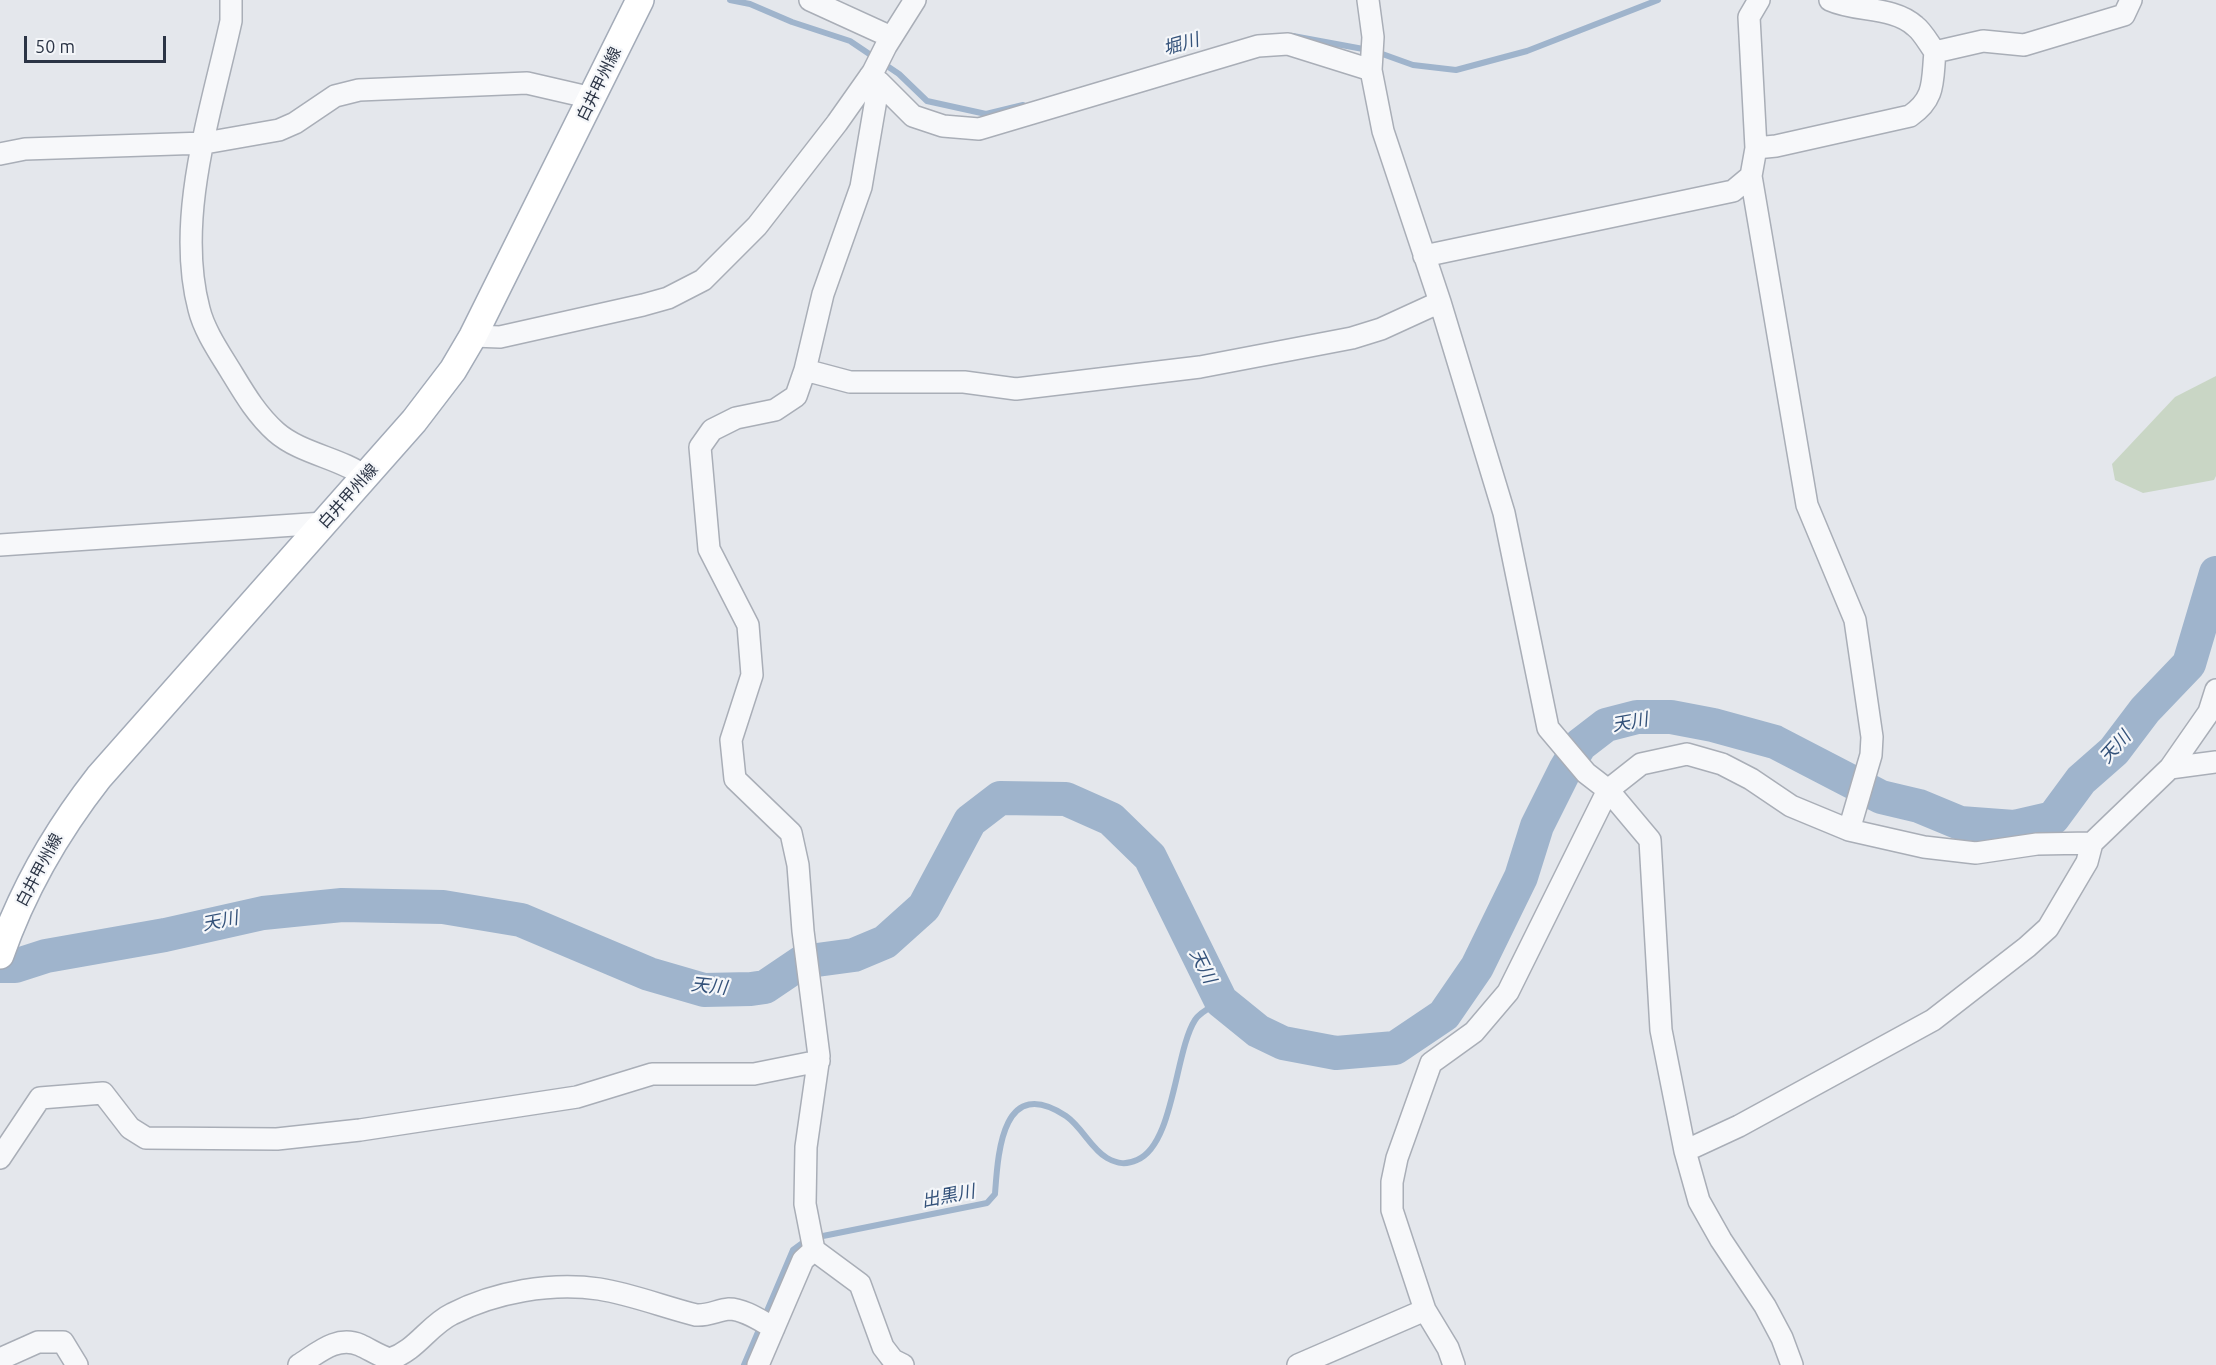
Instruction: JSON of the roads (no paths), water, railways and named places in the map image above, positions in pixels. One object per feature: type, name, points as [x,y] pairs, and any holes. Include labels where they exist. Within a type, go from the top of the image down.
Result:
[{"type":"main road","name":"白井甲州線","points":[[0,955],[9,928],[41,861],[63,823],[99,777],[366,477],[414,421],[453,370],[473,336],[640,0]]},
{"type":"street","points":[[231,0],[231,21],[190,220],[199,311],[220,353],[254,411],[279,434],[329,461],[356,469],[366,477]]},
{"type":"street","points":[[810,0],[888,42]]},
{"type":"street","points":[[903,1365],[892,1360],[883,1347],[860,1284],[813,1242],[805,1204],[806,1147],[819,1061],[803,931],[798,865],[791,833],[735,779],[731,740],[752,675],[747,625],[709,549],[700,447],[712,429],[736,418],[775,410],[796,396],[805,370],[823,294],[861,187],[874,77],[888,42],[915,0]]},
{"type":"street","points":[[1368,0],[1372,37],[1370,65],[1383,131],[1440,302],[1504,513],[1548,728],[1586,773],[1608,790],[1650,840],[1661,1030],[1686,1151],[1699,1201],[1721,1240],[1765,1306],[1782,1338],[1792,1365]]},
{"type":"street","points":[[1759,0],[1749,17],[1756,148],[1751,176],[1807,505],[1855,620],[1872,737],[1871,755],[1851,821]]},
{"type":"street","points":[[1756,148],[1910,116],[1924,106],[1930,96],[1935,52],[1915,26],[1898,15],[1842,6],[1830,0]]},
{"type":"street","points":[[1935,52],[1983,42],[2024,45],[2124,15],[2131,0]]},
{"type":"street","points":[[874,77],[913,116],[943,126],[979,129],[1258,46],[1287,44],[1370,65]]},
{"type":"street","points":[[473,336],[500,337],[642,305],[668,298],[703,280],[757,226],[874,77]]},
{"type":"street","points":[[0,154],[25,149],[205,143],[279,130],[295,123],[335,96],[359,90],[527,83],[592,98]]},
{"type":"street","points":[[1424,256],[1732,190],[1751,176]]},
{"type":"street","points":[[805,370],[850,382],[964,382],[1016,389],[1200,367],[1352,338],[1381,329],[1440,302]]},
{"type":"street","points":[[0,545],[324,523]]},
{"type":"street","points":[[1686,1151],[1739,1125],[1947,1011],[2048,928],[2087,862],[2092,843],[2170,768],[2209,712],[2216,690]]},
{"type":"street","points":[[1454,1365],[1449,1348],[1425,1310],[1392,1210],[1392,1182],[1397,1158],[1431,1063],[1474,1032],[1508,993],[1608,790],[1641,764],[1687,754],[1722,764],[1751,779],[1791,806],[1851,821],[1924,847],[1976,853],[2037,844],[2092,843]]},
{"type":"street","points":[[2170,768],[2216,762]]},
{"type":"street","points":[[0,1158],[40,1098],[103,1093],[130,1128],[146,1138],[277,1139],[360,1130],[577,1097],[652,1074],[754,1074],[819,1061]]},
{"type":"street","points":[[758,1365],[813,1242]]},
{"type":"street","points":[[299,1365],[331,1345],[342,1342],[359,1344],[390,1359],[403,1355],[449,1315],[476,1303],[550,1288],[599,1289],[696,1315],[708,1316],[729,1309],[774,1328]]},
{"type":"street","points":[[1298,1365],[1425,1310]]},
{"type":"street","points":[[0,1359],[38,1342],[63,1342],[77,1365]]},
{"type":"waterway","name":"堀川","points":[[730,0],[750,4],[792,22],[850,41],[899,74],[927,101],[986,114],[1023,105]]},
{"type":"waterway","name":"堀川","points":[[1293,36],[1374,51],[1413,65],[1456,70],[1527,51],[1658,0]]},
{"type":"waterway","name":"天川","points":[[0,966],[15,966],[46,956],[165,935],[263,913],[342,905],[443,907],[521,920],[649,974],[704,990],[765,987],[802,962],[854,955],[885,942],[924,907],[970,821],[1000,798],[1066,799],[1111,819],[1150,857],[1221,1001],[1258,1031],[1283,1043],[1336,1053],[1395,1048],[1444,1015],[1477,967],[1521,877],[1537,826],[1565,770],[1580,745],[1606,725],[1637,717],[1671,717],[1713,725],[1775,742],[1881,797],[1919,806],[1960,823],[2014,827],[2053,818],[2081,780],[2114,751],[2145,710],[2189,664],[2216,573]]},
{"type":"waterway","name":"出黒川","points":[[744,1365],[793,1250],[808,1239],[987,1203],[995,1194],[1002,1140],[1016,1111],[1028,1105],[1045,1106],[1066,1116],[1101,1154],[1115,1162],[1133,1162],[1149,1151],[1159,1136],[1166,1117],[1188,1034],[1197,1017],[1221,1001]]}]
